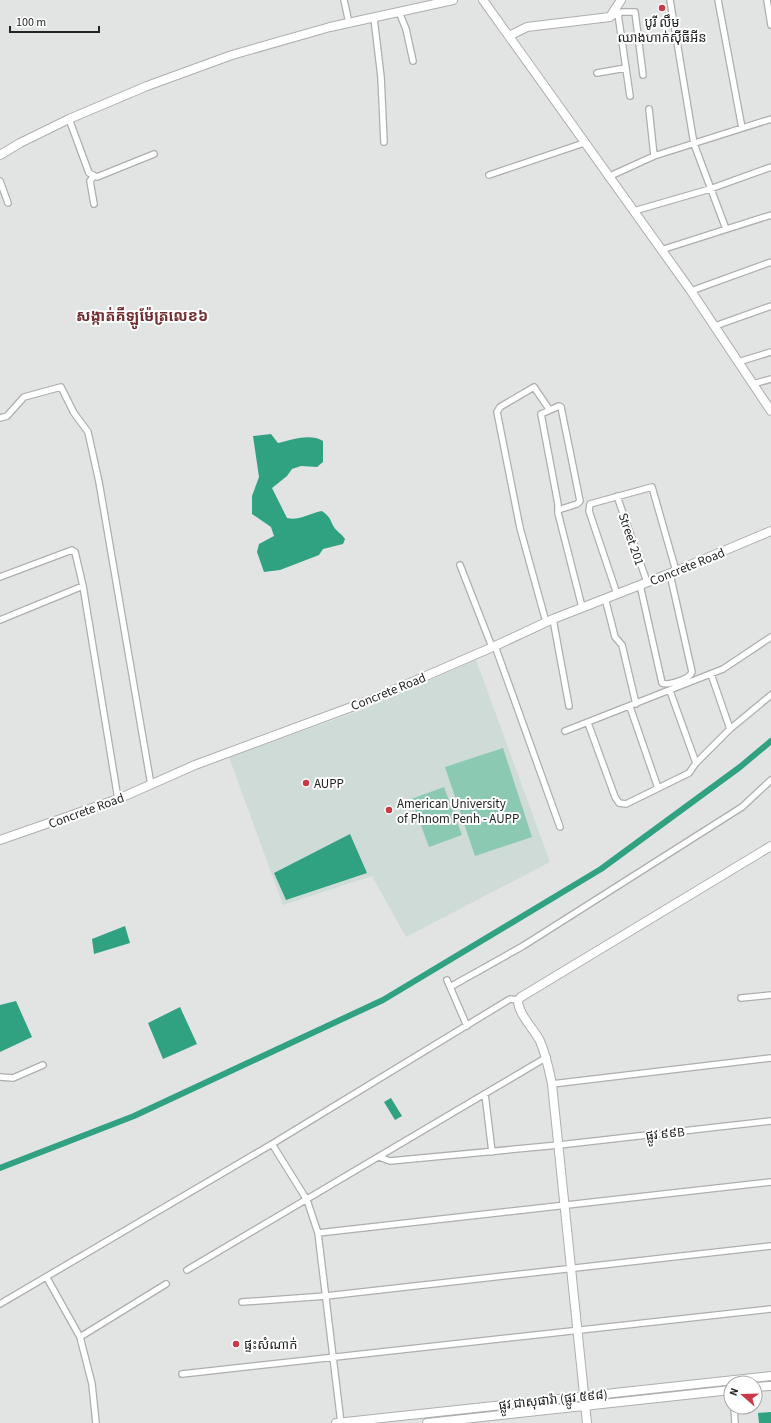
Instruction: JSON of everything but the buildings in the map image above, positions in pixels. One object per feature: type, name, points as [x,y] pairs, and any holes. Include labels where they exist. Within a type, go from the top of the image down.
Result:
[{"type":"street","points":[[344,0],[349,23]]},
{"type":"street","points":[[0,155],[20,142],[69,119],[147,86],[232,55],[349,23],[453,0]]},
{"type":"street","points":[[483,0],[608,178],[634,211],[691,291],[771,411]]},
{"type":"street","points":[[621,0],[614,15],[626,68],[630,96]]},
{"type":"street","points":[[670,0],[694,144],[726,229]]},
{"type":"street","points":[[718,0],[742,128]]},
{"type":"street","points":[[767,0],[771,25]]},
{"type":"street","points":[[509,36],[527,27],[634,11],[637,14],[643,75]]},
{"type":"street","points":[[399,12],[406,29],[413,61]]},
{"type":"street","points":[[374,18],[380,70],[384,142]]},
{"type":"street","points":[[597,73],[626,68]]},
{"type":"street","points":[[649,109],[654,156]]},
{"type":"street","points":[[69,119],[89,173],[92,176],[97,177],[154,154]]},
{"type":"street","points":[[608,178],[654,156],[771,119]]},
{"type":"street","points":[[489,175],[584,143]]},
{"type":"street","points":[[634,211],[710,189],[771,168]]},
{"type":"street","points":[[92,176],[90,181],[94,204]]},
{"type":"street","points":[[0,181],[8,203]]},
{"type":"street","points":[[661,250],[771,215]]},
{"type":"street","points":[[691,291],[771,262]]},
{"type":"street","points":[[715,326],[771,306]]},
{"type":"street","points":[[738,362],[771,352]]},
{"type":"street","points":[[753,384],[771,379]]},
{"type":"street","points":[[0,418],[7,416],[24,397],[61,387],[74,413],[88,432],[99,482],[151,785]]},
{"type":"street","points":[[550,409],[534,387],[500,407],[497,412],[520,528],[549,620],[569,706]]},
{"type":"street","points":[[558,510],[578,504],[580,501],[561,407],[557,406],[541,414],[558,510],[582,607]]},
{"type":"street","points":[[617,594],[588,508],[590,504],[648,487],[654,488],[673,572]]},
{"type":"street","name":"Street 201","points":[[617,496],[643,584],[662,683],[666,685],[689,676],[692,672],[673,572]]},
{"type":"street","name":"Concrete Road","points":[[0,840],[118,799],[196,765],[372,699],[494,647],[549,620],[673,572],[771,530]]},
{"type":"street","points":[[0,577],[72,550],[76,554],[83,586],[118,799]]},
{"type":"street","points":[[460,565],[494,647],[560,827]]},
{"type":"street","points":[[0,620],[83,586]]},
{"type":"street","points":[[605,598],[615,637],[622,645],[636,704]]},
{"type":"street","points":[[565,731],[630,707],[711,674],[733,663],[771,637]]},
{"type":"street","points":[[711,674],[730,729]]},
{"type":"street","points":[[670,691],[696,763]]},
{"type":"street","points":[[588,723],[615,797],[619,803],[626,804],[689,773],[696,763],[730,729],[771,695]]},
{"type":"street","points":[[630,707],[658,788]]},
{"type":"street","points":[[450,987],[523,946],[742,807],[771,780]]},
{"type":"street","points":[[0,1304],[47,1278],[272,1144],[510,999],[518,1000],[594,951],[771,846]]},
{"type":"street","points":[[447,980],[467,1026]]},
{"type":"street","points":[[740,998],[771,996]]},
{"type":"street","points":[[518,1000],[522,1011],[547,1057],[552,1084],[566,1206],[587,1423]]},
{"type":"street","points":[[187,1270],[547,1057]]},
{"type":"street","points":[[552,1084],[771,1058]]},
{"type":"street","points":[[0,1077],[13,1078],[43,1065]]},
{"type":"street","points":[[485,1094],[492,1152]]},
{"type":"street","name":"ផ្លូវ ៩៩B","points":[[379,1157],[390,1161],[492,1152],[771,1121]]},
{"type":"street","points":[[272,1144],[307,1200],[318,1233],[333,1357],[339,1423]]},
{"type":"street","points":[[318,1233],[771,1182]]},
{"type":"street","points":[[242,1302],[326,1296],[771,1246]]},
{"type":"street","points":[[47,1278],[80,1337],[92,1384],[96,1423]]},
{"type":"street","points":[[80,1337],[166,1284]]},
{"type":"street","points":[[182,1374],[578,1329],[771,1309]]},
{"type":"street","name":"ផ្លូវ ជាសុផារ៉ា (ផ្លូវ ៥៩៨)","points":[[339,1423],[584,1396],[723,1383]]},
{"type":"street","name":"ផ្លូវ ជាសុផារ៉ា (ផ្លូវ ៥៩៨)","points":[[427,1423],[723,1391]]},
{"type":"shaded area","points":[[271,434],[278,443],[307,437],[323,441],[323,462],[317,467],[301,466],[292,469],[287,476],[272,488],[287,518],[300,518],[322,511],[345,539],[343,544],[323,549],[319,555],[280,570],[264,572],[257,552],[259,544],[274,536],[271,527],[252,514],[252,496],[259,477],[253,436]]},
{"type":"shaded area","name":"American University of Phnom Penh - AUPP","points":[[476,660],[550,862],[406,937],[372,876],[283,905],[229,757],[362,710]]},
{"type":"shaded area","points":[[503,748],[532,837],[475,856],[445,767]]},
{"type":"shaded area","points":[[444,787],[462,835],[429,847],[411,799]]},
{"type":"shaded area","points":[[350,834],[367,873],[286,900],[274,873]]},
{"type":"shaded area","points":[[125,926],[130,943],[94,954],[92,939]]},
{"type":"shaded area","points":[[16,1001],[32,1037],[0,1052],[0,1005]]},
{"type":"shaded area","points":[[180,1007],[197,1044],[163,1059],[148,1023]]},
{"type":"shaded area","points":[[391,1098],[402,1116],[395,1120],[384,1102]]},
{"type":"shaded area","points":[[771,1412],[771,1423],[759,1423],[758,1415],[763,1415],[763,1413]]},
{"type":"waterway","points":[[0,1168],[134,1116],[383,1000],[601,869],[740,767],[771,741]]},
{"type":"place","name":"បូរី លឹម ឈាងហាក់សុីធីអីន","points":[[662,8]]},
{"type":"place","name":"AUPP","points":[[306,783]]},
{"type":"place","name":"American University of Phnom Penh - AUPP","points":[[389,810]]},
{"type":"place","name":"ផ្ទះសំណាក់","points":[[236,1344]]},
{"type":"district","name":"សង្កាត់គីឡូម៉ែត្រលេខ៦","points":[[142,316]]}]
